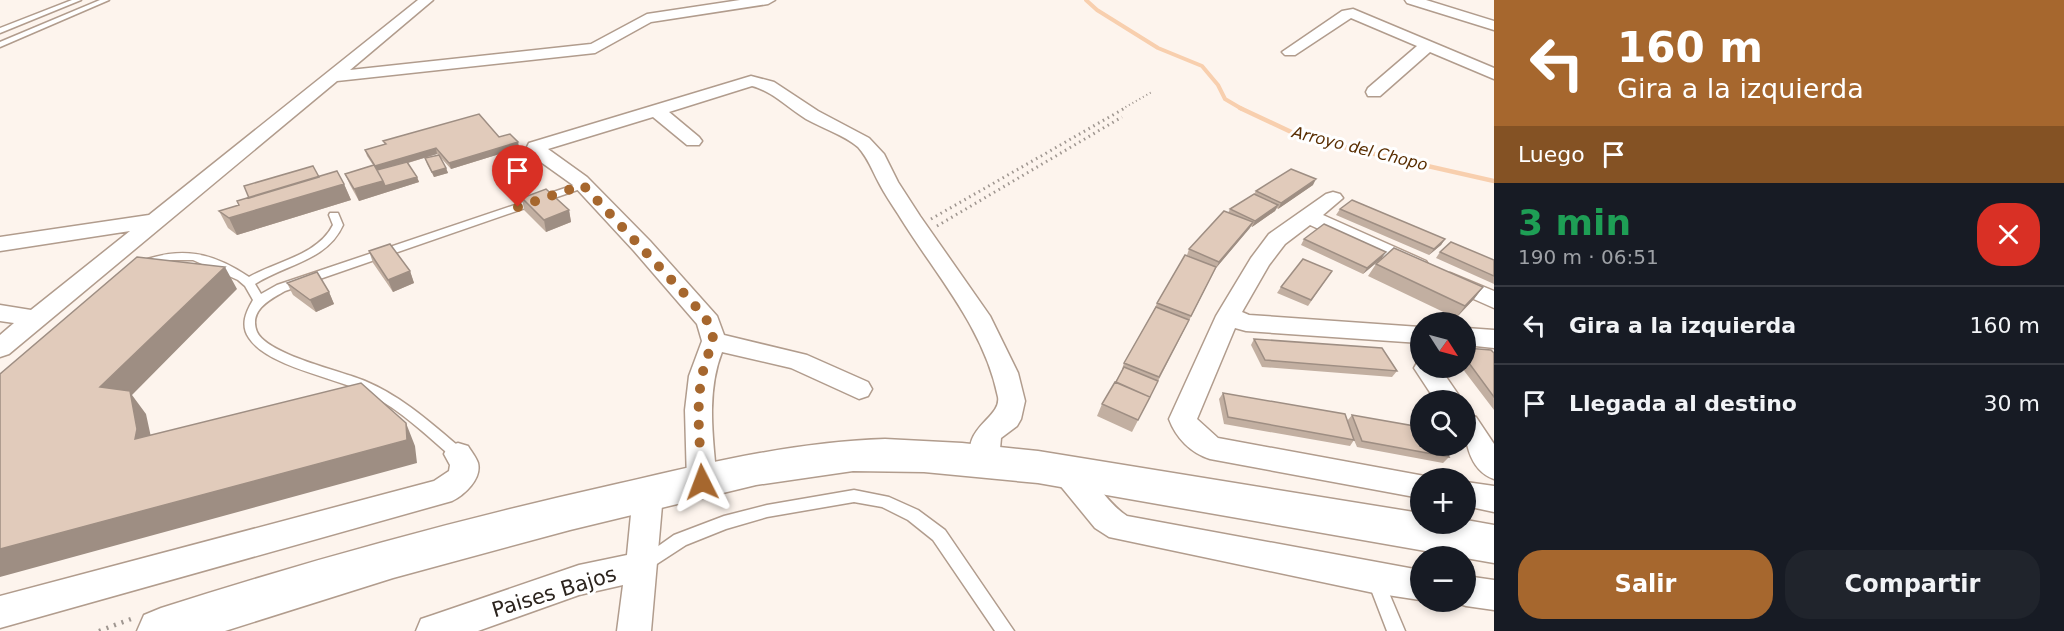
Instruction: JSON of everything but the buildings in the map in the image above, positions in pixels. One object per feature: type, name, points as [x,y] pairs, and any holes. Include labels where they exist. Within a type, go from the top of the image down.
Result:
[{"type":"main road","points":[[161,631],[230,607],[382,561],[506,527],[702,482],[839,457],[884,455],[985,460],[1064,470],[1494,544]]},
{"type":"street","points":[[0,348],[426,0]]},
{"type":"street","points":[[332,77],[595,48],[647,18],[768,0]]},
{"type":"street","points":[[1412,0],[1494,26]]},
{"type":"street","points":[[1290,52],[1347,14],[1353,13],[1390,27],[1494,74]]},
{"type":"street","points":[[1374,92],[1428,46]]},
{"type":"street","points":[[702,482],[698,392],[704,362],[714,341],[708,322],[583,185],[536,147],[752,81],[761,82],[812,115],[863,142],[877,158],[888,182],[910,217],[978,316],[1005,373],[1012,401],[1007,419],[992,427],[986,435],[985,460]]},
{"type":"street","points":[[656,110],[693,141]]},
{"type":"street","points":[[1333,198],[1277,239],[1252,273],[1228,316],[1183,419],[1187,429],[1197,440],[1210,448],[1410,484]]},
{"type":"street","points":[[1308,216],[1494,300]]},
{"type":"street","points":[[0,244],[159,220]]},
{"type":"street","points":[[0,313],[36,320]]},
{"type":"street","points":[[1228,316],[1246,323],[1410,335]]},
{"type":"street","points":[[1476,338],[1494,339]]},
{"type":"street","points":[[714,341],[798,361],[860,389]]},
{"type":"street","points":[[1476,439],[1494,467]]},
{"type":"street","points":[[0,612],[441,492],[461,477],[464,464],[458,454]]},
{"type":"street","points":[[1064,470],[1106,519],[1120,528],[1410,583]]},
{"type":"street","points":[[634,631],[648,494]]},
{"type":"street","points":[[1476,496],[1494,499]]},
{"type":"street","name":"Paises Bajos","points":[[433,631],[579,580],[642,566]]},
{"type":"street","points":[[1476,592],[1494,595]]},
{"type":"lane","points":[[0,31],[78,0]]},
{"type":"lane","points":[[0,45],[106,0]]},
{"type":"lane","points":[[458,454],[420,421],[374,390],[285,357],[257,341],[249,325],[251,312],[259,300],[280,288],[583,185]]},
{"type":"lane","points":[[250,282],[280,266],[312,254],[328,243],[338,225],[334,215]]},
{"type":"lane","points":[[130,273],[154,260],[181,254],[193,254],[250,282],[259,300]]},
{"type":"lane","points":[[642,566],[680,540],[724,523],[767,511],[854,496],[884,501],[913,515],[939,535],[1005,631]]},
{"type":"lane","points":[[1374,578],[1395,631]]},
{"type":"path","points":[[921,230],[1152,92]]},
{"type":"path","points":[[921,230],[1122,117]]},
{"type":"waterway","name":"Arroyo del Chopo","points":[[1086,0],[1097,10],[1158,48],[1202,66],[1218,85],[1225,99],[1241,109]]},
{"type":"waterway","name":"Arroyo del Chopo","points":[[1241,109],[1304,138],[1494,181]]},
{"type":"route","points":[[518,207],[583,185],[676,283],[708,322],[714,341],[704,362],[698,392],[702,482]]}]
